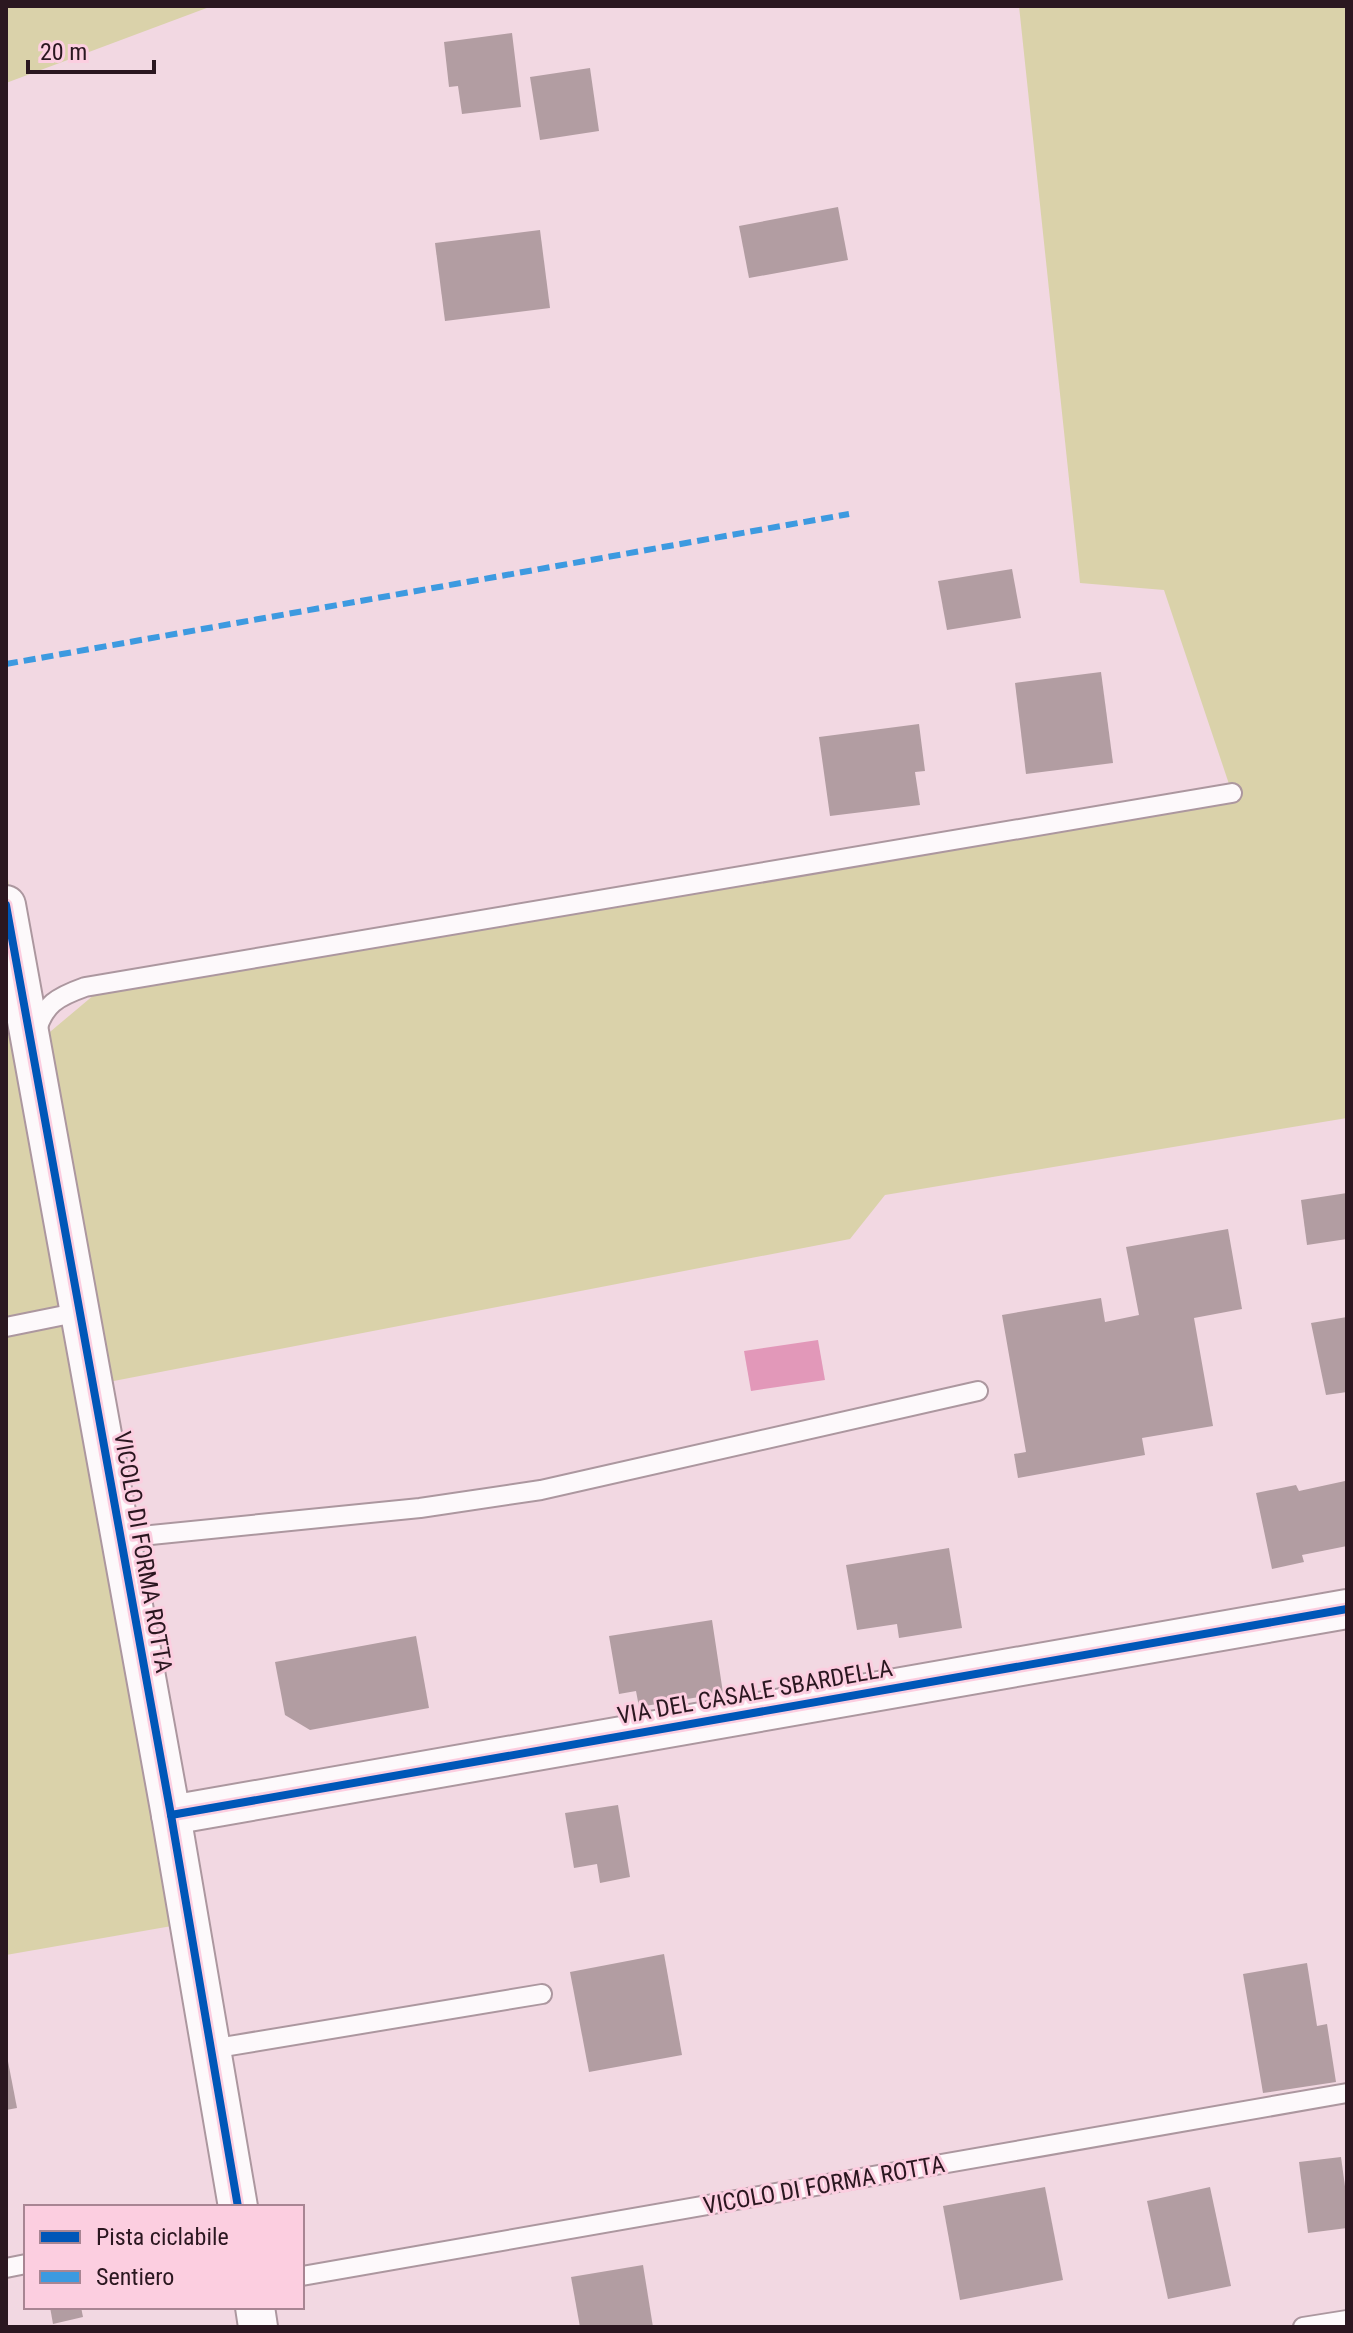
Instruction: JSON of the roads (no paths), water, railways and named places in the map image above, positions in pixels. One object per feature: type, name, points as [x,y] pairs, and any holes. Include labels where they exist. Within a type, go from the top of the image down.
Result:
[{"type":"street","name":"VICOLO DI FORMA ROTTA","points":[[6,905],[171,1815],[238,2205]]},
{"type":"street","name":"VIA DEL CASALE SBARDELLA","points":[[171,1815],[1347,1609]]},
{"type":"lane","points":[[32,1047],[42,1012],[65,994],[85,987],[1232,793]]},
{"type":"lane","points":[[6,1327],[80,1312]]},
{"type":"lane","points":[[121,1538],[420,1508],[541,1490],[978,1391]]},
{"type":"lane","points":[[211,2049],[542,1994]]},
{"type":"lane","name":"VICOLO DI FORMA ROTTA","points":[[304,2276],[1347,2093]]},
{"type":"lane","points":[[1303,2327],[1347,2320]]}]
